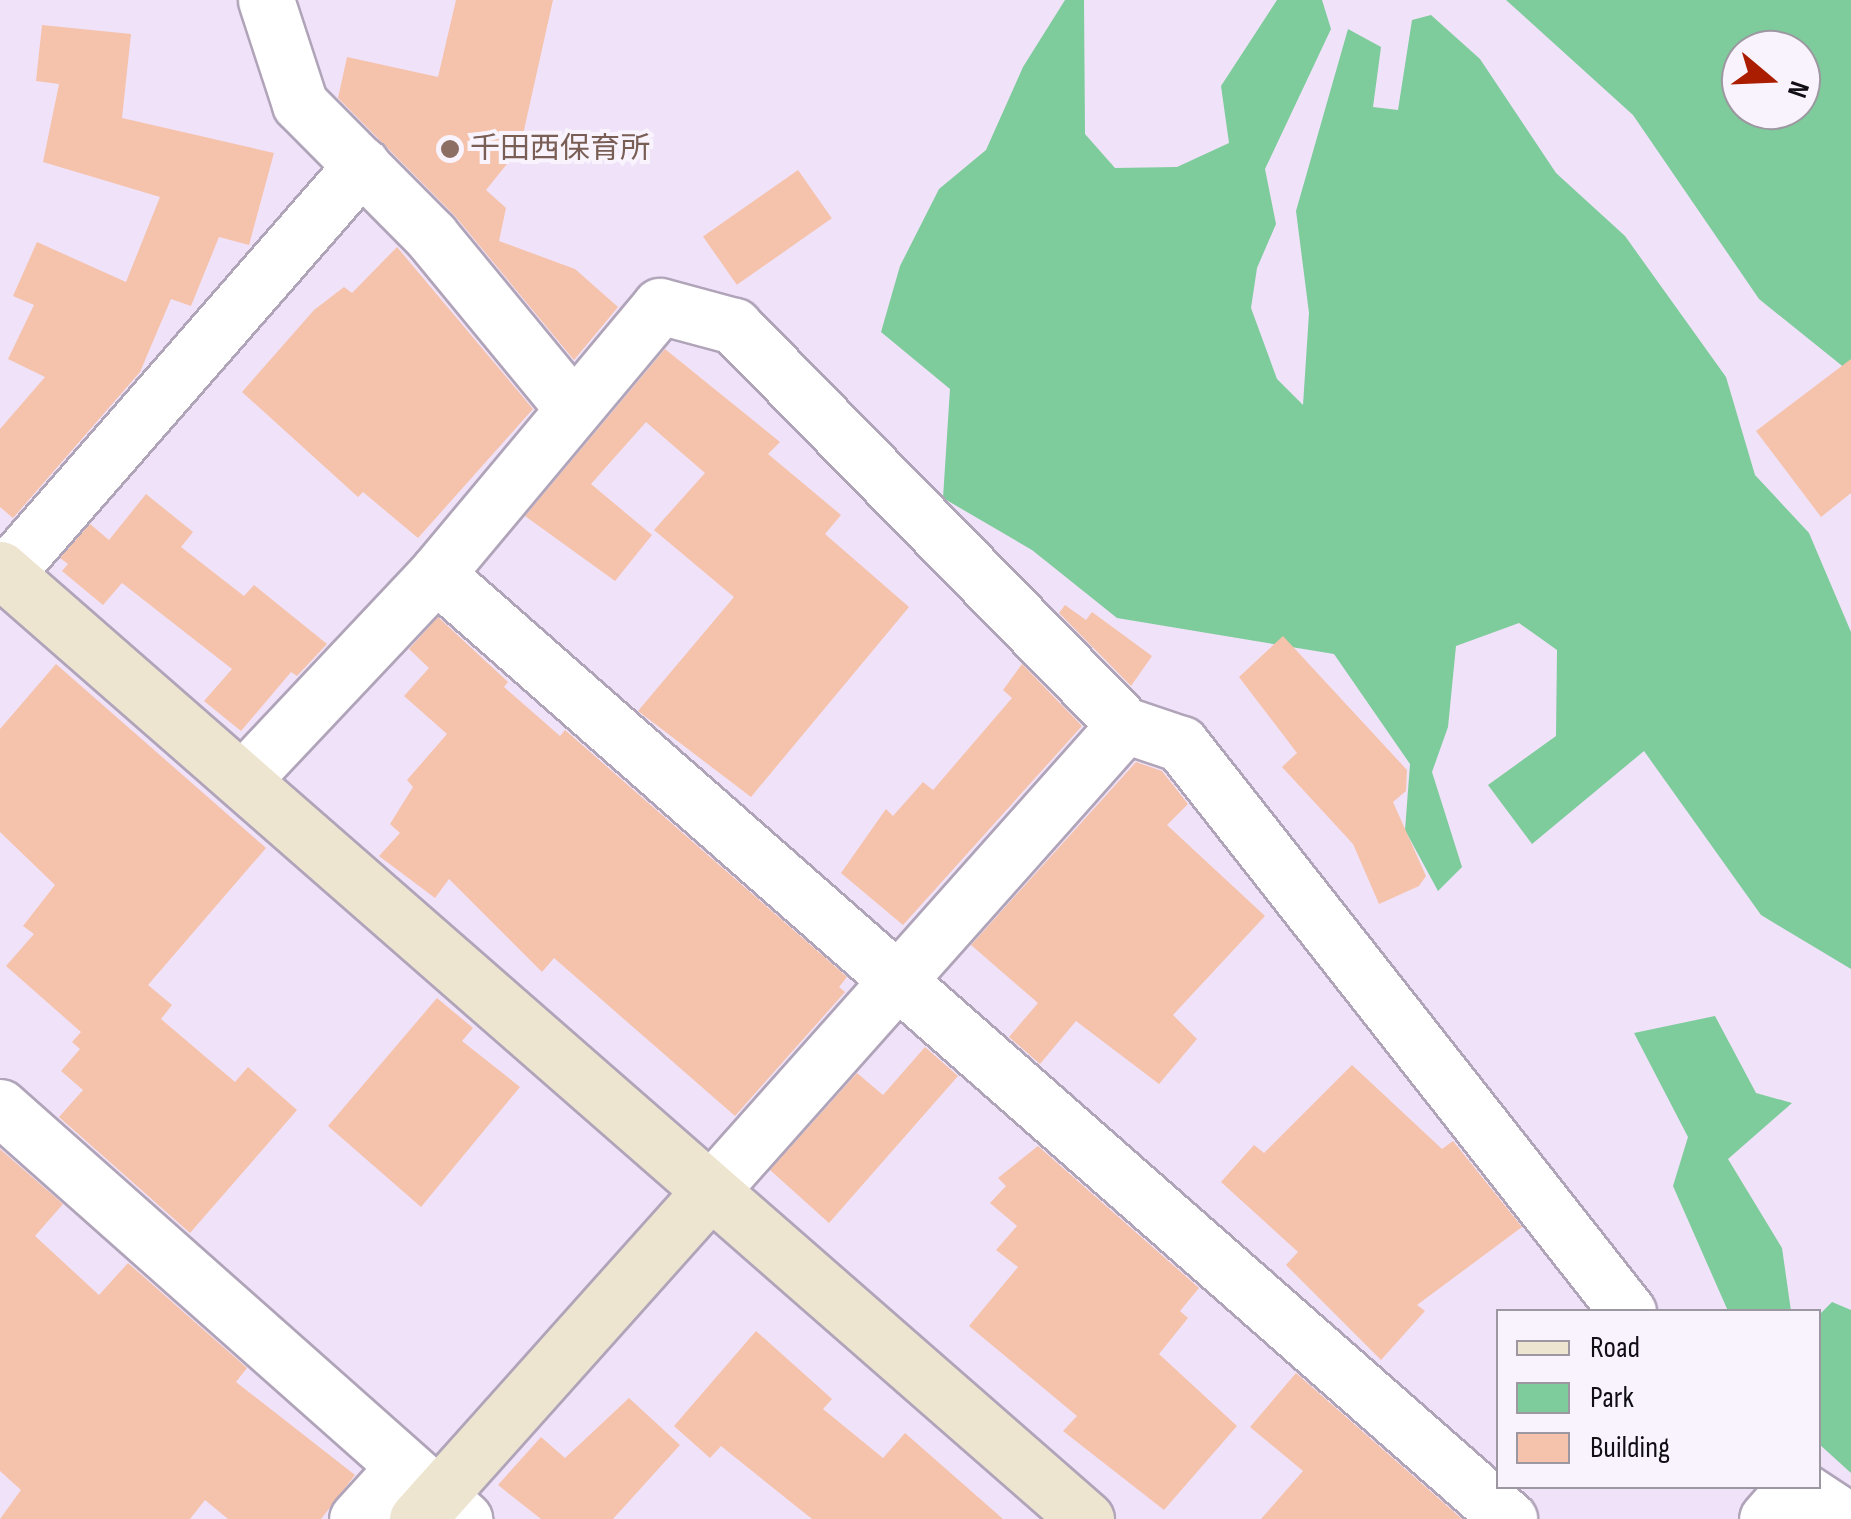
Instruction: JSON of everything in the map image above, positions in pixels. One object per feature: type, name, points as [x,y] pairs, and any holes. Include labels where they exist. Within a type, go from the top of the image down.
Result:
[{"type":"street","points":[[266,0],[300,104],[362,165],[571,406]]},
{"type":"street","points":[[362,165],[2,571],[244,778],[709,1192],[1086,1519]]},
{"type":"street","points":[[244,778],[436,574],[571,406],[660,306],[734,326],[1126,725],[1181,744],[1626,1309]]},
{"type":"street","points":[[436,574],[1509,1519]]},
{"type":"street","points":[[358,1519],[431,1500],[1126,725]]},
{"type":"street","points":[[0,1106],[431,1500]]},
{"type":"street","points":[[1767,1519],[1793,1489]]},
{"type":"street","points":[[1801,1489],[1846,1519]]},
{"type":"green space","points":[[1065,0],[1084,0],[1085,134],[1115,168],[1177,167],[1229,143],[1221,86],[1277,0],[1322,0],[1331,29],[1265,169],[1276,224],[1257,268],[1251,308],[1277,379],[1303,405],[1309,313],[1296,211],[1348,29],[1381,47],[1373,107],[1398,110],[1412,20],[1431,15],[1480,59],[1556,173],[1625,236],[1726,377],[1755,475],[1809,533],[1851,632],[1851,969],[1761,915],[1644,751],[1532,844],[1488,785],[1556,736],[1557,650],[1519,623],[1456,646],[1448,727],[1432,772],[1462,867],[1438,891],[1405,830],[1410,764],[1334,654],[1117,618],[1032,550],[943,498],[950,389],[881,332],[900,266],[939,189],[986,150],[1023,67]]},
{"type":"green space","points":[[1506,0],[1851,0],[1851,373],[1759,299],[1633,115]]},
{"type":"green space","points":[[1715,1016],[1756,1093],[1792,1103],[1728,1159],[1782,1248],[1791,1309],[1727,1309],[1673,1186],[1688,1137],[1634,1033]]},
{"type":"green space","points":[[1832,1302],[1851,1310],[1851,1473],[1821,1446],[1821,1313]]},
{"type":"building","name":"千田西保育所","points":[[456,0],[553,0],[520,148],[486,190],[506,208],[499,241],[575,269],[618,307],[574,360],[455,216],[338,98],[347,57],[438,77]]},
{"type":"building","points":[[42,25],[131,34],[122,118],[274,153],[249,245],[219,237],[191,306],[171,299],[140,372],[13,518],[0,507],[0,429],[45,377],[8,359],[34,305],[13,296],[37,242],[126,282],[160,197],[43,162],[59,84],[36,81]]},
{"type":"building","points":[[798,170],[832,218],[737,285],[703,237]]},
{"type":"building","points":[[397,247],[533,409],[418,538],[363,492],[358,497],[242,392],[314,310],[344,287],[352,293]]},
{"type":"building","points":[[665,349],[780,442],[768,454],[841,515],[825,534],[909,607],[751,797],[638,711],[734,597],[654,530],[705,473],[646,422],[591,484],[652,535],[615,581],[525,516]]},
{"type":"building","points":[[1851,359],[1851,493],[1821,517],[1756,431]]},
{"type":"building","points":[[146,494],[193,532],[181,547],[244,596],[254,585],[327,644],[297,676],[291,672],[241,731],[204,701],[232,669],[122,583],[103,605],[62,571],[68,564],[60,558],[90,524],[109,540]]},
{"type":"building","points":[[1065,605],[1086,620],[1092,612],[1152,656],[1131,686],[1059,613]]},
{"type":"building","points":[[438,617],[508,682],[504,687],[560,736],[565,730],[847,977],[839,987],[845,992],[735,1116],[554,958],[542,972],[449,879],[435,898],[379,856],[400,833],[390,824],[413,787],[407,780],[447,734],[404,696],[429,668],[409,649]]},
{"type":"building","points":[[1283,636],[1407,770],[1406,791],[1393,802],[1426,876],[1419,886],[1379,904],[1353,844],[1282,767],[1297,753],[1239,677]]},
{"type":"building","points":[[56,664],[266,848],[148,985],[172,1005],[161,1019],[235,1082],[248,1067],[297,1110],[190,1233],[59,1117],[83,1090],[61,1071],[80,1049],[72,1042],[81,1032],[6,966],[34,934],[23,926],[55,885],[0,832],[0,729]]},
{"type":"building","points":[[1022,664],[1082,726],[903,925],[841,873],[886,809],[893,816],[923,782],[933,790],[1012,698],[1003,690]]},
{"type":"building","points":[[1136,762],[1162,771],[1188,804],[1167,825],[1265,916],[1173,1015],[1197,1039],[1159,1084],[1076,1021],[1040,1064],[1009,1037],[1038,1003],[971,945]]},
{"type":"building","points":[[437,998],[473,1028],[462,1041],[520,1087],[421,1207],[328,1126]]},
{"type":"building","points":[[925,1047],[958,1076],[829,1223],[770,1170],[857,1073],[883,1095]]},
{"type":"building","points":[[1352,1065],[1442,1149],[1453,1141],[1522,1227],[1417,1305],[1425,1311],[1381,1360],[1286,1265],[1298,1252],[1221,1182],[1254,1145],[1264,1153]]},
{"type":"building","points":[[1038,1146],[1199,1288],[1180,1311],[1188,1318],[1159,1354],[1237,1426],[1164,1510],[1063,1431],[1077,1416],[969,1326],[1018,1267],[996,1250],[1017,1226],[990,1203],[1006,1186],[998,1178]]},
{"type":"building","points":[[0,1149],[63,1204],[35,1236],[99,1295],[128,1263],[247,1368],[236,1382],[355,1475],[321,1519],[228,1519],[205,1500],[190,1519],[0,1519],[21,1490],[0,1471]]},
{"type":"building","points":[[756,1331],[832,1399],[823,1409],[883,1458],[905,1433],[1003,1519],[812,1519],[721,1446],[710,1458],[674,1426]]},
{"type":"building","points":[[1296,1373],[1462,1519],[1261,1519],[1303,1471],[1250,1427]]},
{"type":"building","points":[[629,1398],[680,1445],[613,1519],[541,1519],[498,1485],[541,1437],[565,1458]]},
{"type":"place","name":"千田西保育所","points":[[450,149]]}]
